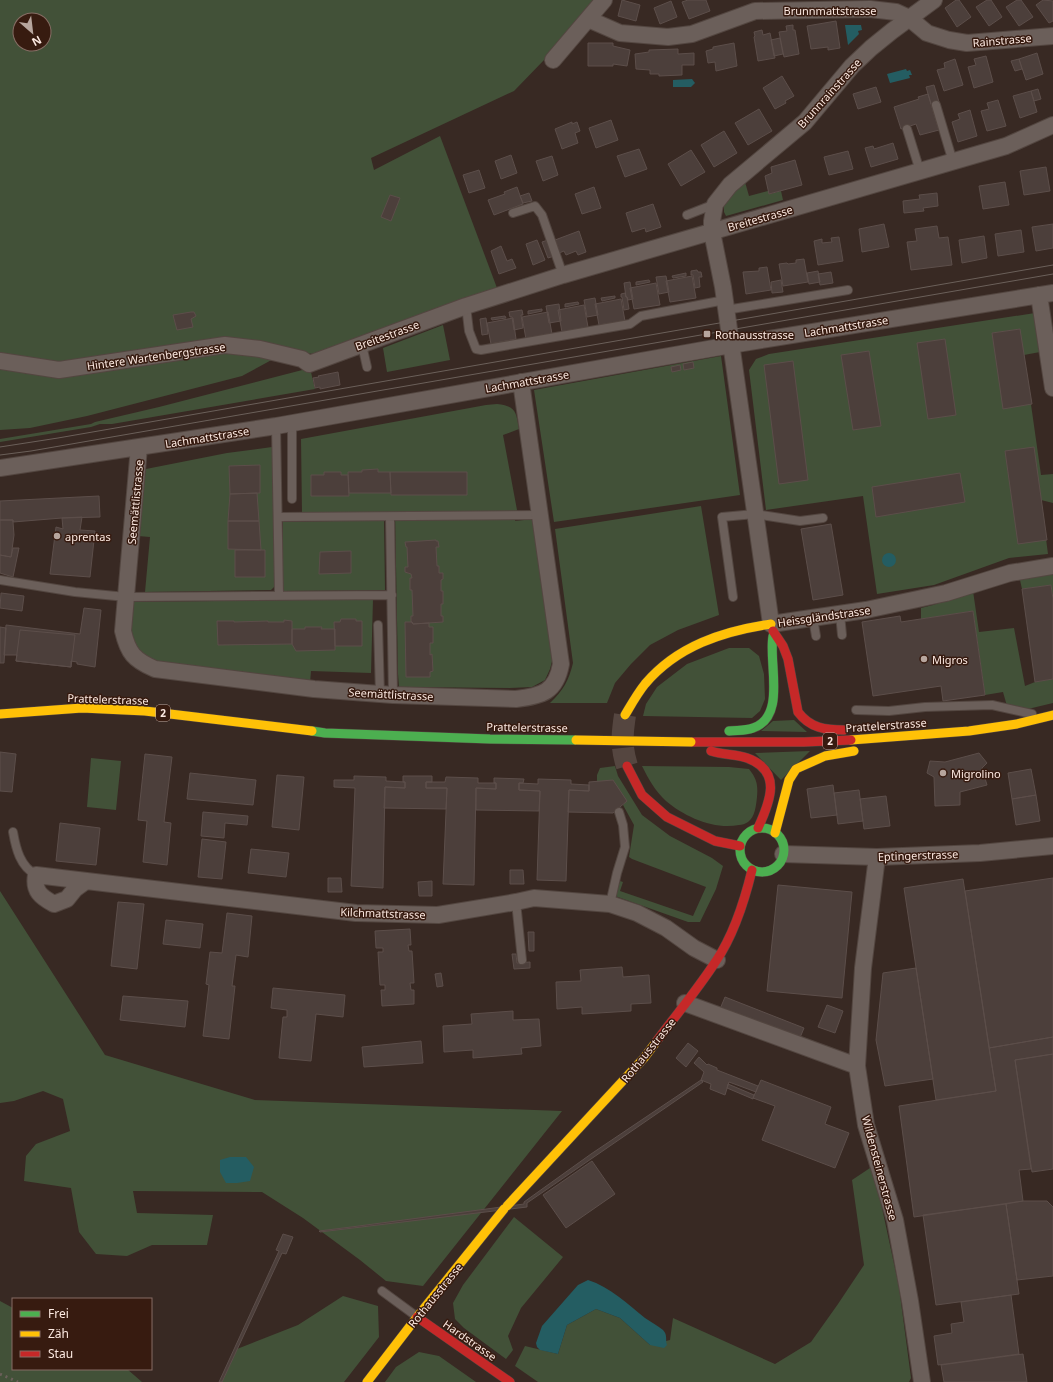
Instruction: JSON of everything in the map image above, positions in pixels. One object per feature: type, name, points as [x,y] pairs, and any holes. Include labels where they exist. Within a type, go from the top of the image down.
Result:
[{"type":"main road","name":"Heissgländstrasse","points":[[625,716],[645,684],[660,668],[680,652],[710,638],[751,626],[772,627]]},
{"type":"main road","points":[[772,627],[783,646],[788,659],[798,712],[801,717],[816,727],[830,730],[851,730]]},
{"type":"main road","points":[[691,742],[720,733],[752,729],[760,725],[769,717],[774,694],[771,647],[772,627]]},
{"type":"main road","name":"Prattelerstrasse","points":[[0,714],[82,708],[145,711],[325,733],[490,739],[691,742],[804,742],[969,731],[1017,724],[1050,716]]},
{"type":"main road","points":[[872,729],[969,731]]},
{"type":"main road","points":[[876,748],[969,731]]},
{"type":"main road","points":[[691,742],[714,752],[749,759],[762,765],[770,775],[771,787],[768,806],[758,828]]},
{"type":"main road","points":[[775,833],[782,810],[784,795],[789,780],[796,769],[825,756],[861,750]]},
{"type":"main road","points":[[627,766],[642,796],[667,817],[715,842],[740,846]]},
{"type":"main road","points":[[758,828],[764,828],[775,833],[782,842],[783,854],[777,866],[765,872],[758,872],[746,866],[742,860],[740,846],[746,835],[758,828]]},
{"type":"main road","name":"Rothausstrasse","points":[[367,1382],[417,1317],[506,1208],[644,1058],[717,960],[734,926],[752,870]]},
{"type":"main road","name":"Hardstrasse","points":[[417,1317],[510,1382]]},
{"type":"street","points":[[553,60],[604,0]]},
{"type":"street","name":"Brunnrainstrasse","points":[[714,204],[730,185],[805,122],[852,66],[876,44],[934,0]]},
{"type":"street","name":"Brunnmattstrasse","points":[[588,19],[620,33],[668,37],[692,34],[755,11],[870,9],[896,12],[909,18]]},
{"type":"street","name":"Rainstrasse","points":[[909,18],[927,33],[949,40],[967,43],[1053,36]]},
{"type":"street","name":"Breitestrasse","points":[[309,364],[466,306],[563,275],[1006,146],[1053,125]]},
{"type":"street","points":[[714,204],[712,232],[725,305],[772,627]]},
{"type":"street","points":[[1046,294],[1053,388]]},
{"type":"street","name":"Lachmattstrasse","points":[[0,468],[276,426],[731,345],[1046,294]]},
{"type":"street","name":"Hintere Wartenbergstrasse","points":[[0,361],[59,370],[225,345],[260,349],[302,359],[309,364]]},
{"type":"street","name":"Seemättlistrasse","points":[[140,447],[123,631],[126,645],[134,656],[143,663],[156,668],[314,689],[386,695],[516,699],[532,697],[543,693],[553,686],[559,676],[561,664],[521,382]]},
{"type":"street","name":"Heissgländstrasse","points":[[772,627],[813,618],[866,610],[946,593],[1010,573],[1053,566]]},
{"type":"street","name":"Eptingerstrasse","points":[[783,854],[876,856],[980,854],[1053,846]]},
{"type":"street","name":"Wildensteinerstrasse","points":[[876,856],[863,968],[857,1066],[866,1125],[895,1220],[910,1301],[922,1382]]},
{"type":"street","points":[[36,875],[34,884],[41,897],[54,904],[67,900],[75,889],[86,881]]},
{"type":"street","name":"Kilchmattstrasse","points":[[36,875],[356,913],[438,915],[534,898],[610,904],[637,913],[660,925],[694,948],[717,960]]},
{"type":"street","points":[[685,1003],[857,1066]]},
{"type":"lane","points":[[936,105],[953,162]]},
{"type":"lane","points":[[907,129],[920,171]]},
{"type":"lane","points":[[687,215],[714,204]]},
{"type":"lane","points":[[513,213],[535,206],[542,214],[563,275]]},
{"type":"lane","points":[[466,306],[470,331],[476,349],[481,350],[630,324],[641,316],[848,290]]},
{"type":"lane","points":[[362,345],[367,367]]},
{"type":"lane","points":[[292,423],[292,499]]},
{"type":"lane","points":[[276,426],[279,518],[279,595]]},
{"type":"lane","points":[[733,597],[722,517],[755,514],[800,521],[823,518]]},
{"type":"lane","points":[[279,518],[539,515]]},
{"type":"lane","points":[[386,695],[392,595],[390,516]]},
{"type":"lane","points":[[0,580],[75,592],[126,597],[392,595]]},
{"type":"lane","points":[[840,614],[842,635]]},
{"type":"lane","points":[[813,618],[816,636]]},
{"type":"lane","points":[[378,625],[386,695]]},
{"type":"lane","points":[[856,710],[889,711],[926,707],[992,705],[1050,716]]},
{"type":"lane","points":[[610,904],[625,847],[623,826],[619,812]]},
{"type":"lane","points":[[13,832],[17,852],[28,870],[36,875]]},
{"type":"lane","points":[[516,902],[522,960]]},
{"type":"lane","points":[[382,1291],[417,1317]]},
{"type":"green space","points":[[0,0],[603,0],[553,60],[545,59],[514,91],[371,158],[374,170],[440,136],[497,288],[471,296],[314,354],[288,351],[242,376],[87,416],[30,428],[0,430]]},
{"type":"green space","points":[[745,182],[749,196],[768,191],[770,194],[781,191],[783,200],[726,216],[724,212],[724,202]]},
{"type":"green space","points":[[1035,313],[1040,352],[1024,355],[1041,475],[1053,474],[1053,503],[1041,500],[1048,554],[1009,558],[934,585],[877,594],[863,496],[766,510],[749,370],[756,359],[769,354]]},
{"type":"green space","points":[[443,325],[450,360],[387,372],[383,348]]},
{"type":"green space","points":[[721,356],[740,495],[554,522],[534,390]]},
{"type":"green space","points":[[310,368],[315,389],[0,442],[0,439],[91,424]]},
{"type":"green space","points":[[497,404],[512,408],[516,414],[518,423],[519,429],[503,435],[517,510],[515,521],[533,519],[553,657],[550,669],[545,680],[532,687],[399,687],[395,512],[302,513],[301,439]]},
{"type":"green space","points":[[272,447],[275,586],[271,590],[145,592],[150,537],[138,536],[146,469],[227,453]]},
{"type":"green space","points":[[701,506],[719,615],[678,630],[650,645],[615,683],[607,703],[550,703],[565,685],[570,675],[573,663],[555,529]]},
{"type":"green space","points":[[384,520],[385,590],[283,591],[283,522]]},
{"type":"green space","points":[[1053,573],[1053,599],[1051,585],[1022,589],[1020,580]]},
{"type":"green space","points":[[973,591],[979,632],[1014,628],[1025,686],[1035,682],[1053,679],[1053,703],[1028,709],[1007,706],[1003,692],[985,695],[973,611],[921,619],[921,608]]},
{"type":"green space","points":[[373,599],[371,673],[311,671],[310,683],[157,664],[137,653],[130,638],[131,602]]},
{"type":"green space","points":[[729,648],[749,648],[759,656],[764,674],[765,699],[760,711],[752,718],[643,716],[646,704],[657,687],[687,664]]},
{"type":"green space","points":[[794,720],[807,732],[761,731],[773,721]]},
{"type":"green space","points":[[810,751],[781,780],[755,753]]},
{"type":"green space","points":[[91,758],[121,761],[116,810],[87,807]]},
{"type":"green space","points":[[615,766],[618,776],[642,815],[670,836],[712,858],[723,866],[716,889],[700,922],[688,922],[615,896],[620,881],[623,882],[620,891],[693,916],[706,887],[629,857],[634,825],[623,805],[626,801],[597,782],[597,775],[600,768]]},
{"type":"green space","points":[[642,766],[729,767],[749,769],[754,776],[757,786],[757,800],[754,814],[750,820],[741,825],[720,826],[700,821],[682,812],[666,801],[658,793]]},
{"type":"green space","points":[[0,891],[105,1055],[255,1100],[562,1111],[423,1286],[386,1281],[303,1218],[262,1192],[133,1191],[137,1213],[213,1215],[207,1245],[152,1245],[127,1256],[96,1254],[79,1232],[71,1188],[24,1181],[26,1156],[36,1144],[70,1131],[63,1099],[43,1091],[14,1101],[0,1103]]},
{"type":"green space","points":[[873,1166],[899,1287],[911,1378],[909,1382],[538,1382],[515,1366],[525,1346],[558,1354],[567,1325],[596,1309],[620,1318],[650,1345],[670,1340],[673,1318],[775,1364],[811,1342],[864,1265],[852,1180]]},
{"type":"green space","points":[[514,1217],[563,1257],[521,1308],[508,1336],[513,1350],[506,1359],[464,1328],[455,1319],[453,1303],[463,1285]]},
{"type":"green space","points":[[343,1296],[378,1306],[379,1337],[344,1382],[222,1382],[237,1349],[298,1325]]},
{"type":"green space","points":[[0,1301],[12,1307],[12,1370],[128,1370],[142,1382],[0,1382]]},
{"type":"green space","points":[[419,1352],[439,1356],[476,1382],[385,1382],[396,1367]]},
{"type":"water","points":[[845,25],[861,25],[862,30],[858,31],[859,34],[848,45]]},
{"type":"water","points":[[906,69],[907,71],[910,70],[912,75],[909,75],[910,78],[890,83],[887,74]]},
{"type":"water","points":[[692,79],[695,83],[691,87],[673,87],[673,80]]},
{"type":"water","points":[[886,553],[892,553],[896,557],[896,563],[892,567],[886,567],[882,563],[882,557]]},
{"type":"water","points":[[230,1157],[246,1157],[254,1167],[250,1181],[226,1183],[220,1172],[220,1160]]},
{"type":"water","points":[[588,1280],[611,1291],[645,1318],[663,1330],[667,1345],[664,1348],[650,1345],[620,1318],[596,1309],[567,1325],[558,1354],[540,1350],[536,1343],[542,1326],[578,1285]]},
{"type":"building","points":[[622,0],[640,5],[636,21],[618,16]]},
{"type":"building","points":[[688,0],[706,0],[710,11],[689,19],[682,2]]},
{"type":"building","points":[[956,0],[959,0],[971,17],[957,27],[945,8]]},
{"type":"building","points":[[987,0],[991,0],[1002,17],[989,26],[976,7]]},
{"type":"building","points":[[1017,0],[1021,0],[1033,17],[1019,26],[1006,7]]},
{"type":"building","points":[[1043,0],[1053,1],[1053,21],[1049,23],[1036,5]]},
{"type":"building","points":[[671,1],[677,17],[660,24],[654,8]]},
{"type":"building","points":[[836,21],[840,48],[828,50],[828,47],[811,49],[807,26]]},
{"type":"building","points":[[793,25],[799,54],[784,57],[779,32],[787,31],[786,26]]},
{"type":"building","points":[[762,30],[763,35],[770,33],[775,58],[758,61],[754,32]]},
{"type":"building","points":[[780,38],[783,54],[774,56],[771,40]]},
{"type":"building","points":[[588,43],[613,43],[613,46],[630,50],[627,66],[613,64],[613,66],[588,66]]},
{"type":"building","points":[[734,43],[737,66],[716,71],[715,62],[708,63],[706,51],[713,49],[713,47]]},
{"type":"building","points":[[678,49],[678,54],[694,53],[694,65],[682,65],[682,75],[659,76],[659,74],[650,74],[650,70],[636,69],[635,54],[649,52],[649,50]]},
{"type":"building","points":[[1037,53],[1043,74],[1026,80],[1019,59]]},
{"type":"building","points":[[986,56],[993,82],[974,88],[968,67],[976,65],[974,59]]},
{"type":"building","points":[[955,59],[963,85],[944,91],[937,70],[945,68],[944,63]]},
{"type":"building","points":[[1019,59],[1022,69],[1015,71],[1011,61]]},
{"type":"building","points":[[782,76],[794,96],[785,101],[786,103],[775,109],[763,88]]},
{"type":"building","points":[[934,85],[939,102],[931,104],[926,87]]},
{"type":"building","points":[[876,87],[881,102],[858,109],[853,94]]},
{"type":"building","points":[[1038,89],[1041,99],[1034,101],[1031,91]]},
{"type":"building","points":[[1031,91],[1037,112],[1020,118],[1013,96]]},
{"type":"building","points":[[928,94],[939,130],[920,135],[916,124],[901,129],[894,107],[919,99],[918,97]]},
{"type":"building","points":[[998,100],[1006,126],[987,131],[981,111],[989,109],[987,103]]},
{"type":"building","points":[[759,109],[772,131],[748,145],[735,123]]},
{"type":"building","points":[[970,110],[977,136],[958,142],[952,122],[960,119],[958,114]]},
{"type":"building","points":[[611,120],[618,140],[596,148],[589,128]]},
{"type":"building","points":[[572,122],[572,124],[577,122],[580,131],[575,133],[578,143],[562,149],[555,129]]},
{"type":"building","points":[[724,131],[737,153],[714,167],[701,145]]},
{"type":"building","points":[[893,143],[898,159],[871,167],[865,148],[873,146],[874,149]]},
{"type":"building","points":[[639,149],[647,169],[625,177],[617,156]]},
{"type":"building","points":[[691,150],[705,172],[681,186],[668,164]]},
{"type":"building","points":[[848,151],[853,169],[829,175],[824,157]]},
{"type":"building","points":[[511,155],[517,173],[501,179],[495,161]]},
{"type":"building","points":[[552,156],[558,175],[543,181],[536,161]]},
{"type":"building","points":[[795,160],[802,185],[769,194],[765,176],[772,173],[771,167]]},
{"type":"building","points":[[1046,167],[1050,191],[1024,195],[1020,171]]},
{"type":"building","points":[[479,170],[485,188],[469,193],[463,175]]},
{"type":"building","points":[[1005,182],[1009,205],[983,209],[979,186]]},
{"type":"building","points":[[517,187],[523,204],[494,215],[488,200],[505,194],[504,192]]},
{"type":"building","points":[[594,187],[601,208],[582,214],[575,194]]},
{"type":"building","points":[[529,193],[532,201],[523,203],[520,196]]},
{"type":"building","points":[[937,193],[938,206],[923,208],[924,211],[904,213],[903,201],[920,199],[919,195]]},
{"type":"building","points":[[390,195],[400,198],[391,221],[381,217]]},
{"type":"building","points":[[653,204],[661,227],[646,232],[645,228],[632,232],[626,213]]},
{"type":"building","points":[[884,224],[889,247],[862,252],[859,229]]},
{"type":"building","points":[[1053,224],[1053,248],[1036,251],[1032,227]]},
{"type":"building","points":[[937,226],[939,238],[948,237],[952,265],[911,270],[907,242],[917,241],[915,229]]},
{"type":"building","points":[[1021,230],[1024,252],[998,256],[995,234]]},
{"type":"building","points":[[579,231],[586,252],[578,255],[576,251],[566,255],[564,251],[559,253],[555,240]]},
{"type":"building","points":[[984,236],[987,258],[962,263],[959,240]]},
{"type":"building","points":[[839,237],[843,261],[818,265],[814,241],[822,239],[822,243],[832,242],[831,238]]},
{"type":"building","points":[[537,240],[545,260],[533,265],[526,244]]},
{"type":"building","points":[[548,240],[554,256],[548,258],[542,242]]},
{"type":"building","points":[[501,246],[507,261],[512,259],[516,268],[499,274],[491,251]]},
{"type":"building","points":[[804,259],[808,282],[783,286],[779,264],[796,263],[796,260]]},
{"type":"building","points":[[767,267],[771,290],[746,294],[743,272],[759,271],[759,268]]},
{"type":"building","points":[[697,270],[698,272],[701,272],[702,277],[699,277],[700,287],[695,288],[691,271]]},
{"type":"building","points":[[818,271],[820,282],[809,284],[807,273]]},
{"type":"building","points":[[831,272],[833,283],[820,285],[818,274]]},
{"type":"building","points":[[686,273],[686,276],[673,278],[672,276]]},
{"type":"building","points":[[666,276],[669,292],[659,294],[656,277]]},
{"type":"building","points":[[692,276],[696,298],[670,302],[666,281]]},
{"type":"building","points":[[649,280],[650,282],[636,285],[636,282]]},
{"type":"building","points":[[781,280],[783,292],[772,293],[771,282]]},
{"type":"building","points":[[630,282],[633,299],[628,300],[626,297],[624,283]]},
{"type":"building","points":[[656,283],[660,305],[634,309],[630,288]]},
{"type":"building","points":[[625,293],[629,309],[624,310],[621,294]]},
{"type":"building","points":[[615,296],[615,298],[602,301],[601,298]]},
{"type":"building","points":[[595,298],[598,315],[587,317],[584,300]]},
{"type":"building","points":[[621,299],[625,321],[599,325],[595,304]]},
{"type":"building","points":[[578,302],[579,304],[565,307],[565,304]]},
{"type":"building","points":[[559,304],[561,321],[549,323],[546,306]]},
{"type":"building","points":[[584,305],[588,327],[562,332],[558,310]]},
{"type":"building","points":[[542,309],[542,311],[528,314],[528,311]]},
{"type":"building","points":[[522,310],[523,315],[521,315],[523,328],[514,330],[512,317],[510,317],[509,312]]},
{"type":"building","points":[[194,312],[196,316],[191,319],[193,327],[177,330],[173,315]]},
{"type":"building","points":[[548,312],[552,334],[526,339],[522,317]]},
{"type":"building","points":[[505,316],[506,318],[492,320],[491,318]]},
{"type":"building","points":[[486,318],[488,334],[482,335],[480,319]]},
{"type":"building","points":[[513,318],[516,339],[491,344],[487,323]]},
{"type":"building","points":[[1020,329],[1032,404],[1003,409],[992,333]]},
{"type":"building","points":[[945,339],[956,415],[928,419],[917,343]]},
{"type":"building","points":[[869,351],[881,426],[853,430],[841,355]]},
{"type":"building","points":[[793,361],[808,480],[779,484],[764,365]]},
{"type":"building","points":[[693,362],[694,368],[684,370],[683,364]]},
{"type":"building","points":[[680,365],[681,370],[672,372],[671,367]]},
{"type":"building","points":[[338,372],[340,385],[320,389],[320,387],[315,388],[313,378]]},
{"type":"building","points":[[1034,447],[1047,540],[1018,544],[1005,451]]},
{"type":"building","points":[[260,465],[260,493],[230,494],[229,466]]},
{"type":"building","points":[[378,469],[378,472],[390,472],[391,493],[349,493],[348,472],[362,472],[362,470]]},
{"type":"building","points":[[324,472],[341,472],[341,475],[348,475],[349,496],[311,496],[311,475],[324,475]]},
{"type":"building","points":[[390,472],[467,472],[467,495],[391,495]]},
{"type":"building","points":[[960,473],[965,502],[876,517],[872,487]]},
{"type":"building","points":[[257,493],[259,521],[228,521],[230,494]]},
{"type":"building","points":[[99,496],[100,517],[13,522],[13,520],[0,520],[0,501]]},
{"type":"building","points":[[82,517],[80,530],[95,531],[90,577],[50,574],[56,527],[63,529],[62,518]]},
{"type":"building","points":[[0,520],[13,520],[14,535],[11,557],[0,555]]},
{"type":"building","points":[[228,521],[259,521],[261,550],[228,549]]},
{"type":"building","points":[[831,524],[843,595],[813,600],[801,529]]},
{"type":"building","points":[[438,541],[439,547],[436,547],[437,566],[439,566],[439,573],[443,573],[443,579],[441,580],[443,604],[441,604],[441,616],[443,616],[443,622],[413,624],[411,622],[411,616],[413,616],[412,590],[410,590],[410,578],[412,578],[411,574],[405,572],[405,567],[408,567],[407,547],[405,542]]},
{"type":"building","points":[[13,548],[19,548],[13,577],[0,573],[0,555],[11,557]]},
{"type":"building","points":[[235,550],[265,550],[265,577],[235,577]]},
{"type":"building","points":[[351,551],[351,573],[319,574],[320,552]]},
{"type":"building","points":[[1051,585],[1053,599],[1053,679],[1035,682],[1022,589]]},
{"type":"building","points":[[1,593],[24,596],[22,611],[0,608]]},
{"type":"building","points":[[84,608],[101,610],[95,667],[77,664],[77,662],[71,661],[71,667],[16,661],[17,655],[4,655],[6,625],[80,634]]},
{"type":"building","name":"Migros","points":[[973,611],[985,695],[943,701],[941,686],[873,696],[862,622],[900,616],[901,622]]},
{"type":"building","points":[[341,619],[356,619],[356,621],[362,621],[362,646],[335,646],[334,622],[340,622]]},
{"type":"building","points":[[284,620],[292,621],[292,644],[218,645],[217,621],[284,622]]},
{"type":"building","points":[[405,622],[412,622],[413,624],[429,623],[429,627],[433,627],[433,643],[430,643],[430,655],[432,654],[433,671],[430,672],[430,677],[406,677]]},
{"type":"building","points":[[0,627],[6,628],[4,663],[0,663]]},
{"type":"building","points":[[305,627],[335,629],[335,650],[296,651],[292,644],[292,629],[305,629]]},
{"type":"building","points":[[20,630],[75,635],[71,667],[16,661]]},
{"type":"building","points":[[0,752],[16,754],[12,792],[0,791]]},
{"type":"building","points":[[979,753],[987,763],[982,768],[987,785],[960,792],[960,805],[935,806],[934,777],[927,773],[930,761],[945,762]]},
{"type":"building","points":[[145,754],[172,757],[164,822],[171,823],[167,865],[143,862],[147,821],[138,820]]},
{"type":"building","points":[[1031,769],[1036,795],[1012,799],[1008,773]]},
{"type":"building","points":[[190,773],[256,780],[253,805],[187,799]]},
{"type":"building","points":[[277,775],[304,777],[299,830],[272,827]]},
{"type":"building","points":[[354,776],[386,777],[386,781],[405,782],[405,788],[385,787],[383,888],[351,886],[355,788],[334,787],[334,780],[354,780]]},
{"type":"building","points":[[403,776],[432,776],[432,782],[426,782],[426,788],[447,788],[446,809],[384,808],[385,787],[405,788]]},
{"type":"building","points":[[446,777],[478,778],[478,783],[496,783],[496,789],[476,788],[474,885],[443,884],[447,788],[426,788],[426,782],[445,782]]},
{"type":"building","points":[[494,778],[524,779],[523,783],[519,783],[519,790],[540,791],[539,811],[476,810],[476,788],[496,789]]},
{"type":"building","points":[[538,779],[571,780],[571,784],[589,785],[589,791],[569,790],[566,881],[537,880],[540,791],[519,790],[519,783],[538,784]]},
{"type":"building","points":[[613,780],[627,801],[613,813],[568,812],[569,790],[589,791],[589,782]]},
{"type":"building","points":[[833,785],[837,815],[811,818],[807,789]]},
{"type":"building","points":[[859,790],[863,821],[838,824],[834,793]]},
{"type":"building","points":[[1036,795],[1040,821],[1016,825],[1012,799]]},
{"type":"building","points":[[886,796],[890,826],[864,829],[860,799]]},
{"type":"building","points":[[203,812],[248,816],[247,825],[225,823],[224,838],[201,836]]},
{"type":"building","points":[[60,823],[100,828],[96,865],[56,861]]},
{"type":"building","points":[[202,839],[226,842],[222,879],[198,877]]},
{"type":"building","points":[[251,849],[289,853],[286,877],[248,873]]},
{"type":"building","points":[[510,870],[523,870],[524,884],[510,884]]},
{"type":"building","points":[[328,878],[341,878],[342,892],[328,892]]},
{"type":"building","points":[[1053,878],[1053,1037],[989,1048],[965,891]]},
{"type":"building","points":[[963,879],[996,1091],[936,1100],[904,888]]},
{"type":"building","points":[[432,881],[432,896],[419,896],[418,882]]},
{"type":"building","points":[[778,885],[852,892],[842,998],[767,991]]},
{"type":"building","points":[[118,902],[144,904],[137,969],[111,966]]},
{"type":"building","points":[[227,913],[252,916],[248,957],[236,955],[232,986],[235,986],[229,1039],[203,1036],[209,985],[206,984],[210,952],[222,953]]},
{"type":"building","points":[[166,920],[203,924],[200,948],[163,944]]},
{"type":"building","points":[[410,929],[411,945],[408,945],[409,951],[412,951],[414,983],[410,983],[411,990],[414,990],[414,1004],[382,1006],[381,990],[385,990],[385,985],[380,985],[378,952],[383,952],[383,948],[376,948],[375,931]]},
{"type":"building","points":[[528,932],[534,932],[534,951],[529,951]]},
{"type":"building","points":[[512,954],[516,954],[517,963],[530,962],[530,968],[514,969]]},
{"type":"building","points":[[622,967],[623,977],[649,975],[651,1003],[631,1004],[631,1011],[582,1014],[582,1007],[557,1009],[556,982],[581,981],[580,970]]},
{"type":"building","points":[[916,968],[933,1079],[885,1086],[876,1040],[883,973]]},
{"type":"building","points":[[441,973],[443,986],[437,987],[435,974]]},
{"type":"building","points":[[273,988],[345,995],[343,1017],[316,1014],[311,1061],[279,1058],[283,1017],[287,1017],[287,1010],[271,1008]]},
{"type":"building","points":[[123,996],[188,1001],[185,1027],[120,1020]]},
{"type":"building","points":[[725,997],[804,1028],[799,1040],[720,1009]]},
{"type":"building","points":[[827,1005],[843,1011],[835,1033],[818,1027]]},
{"type":"building","points":[[513,1011],[513,1020],[539,1019],[541,1046],[521,1048],[522,1054],[473,1058],[473,1050],[444,1052],[443,1026],[472,1024],[471,1014]]},
{"type":"building","points":[[1053,1037],[1053,1054],[1015,1060],[1031,1169],[1019,1170],[1023,1201],[914,1217],[899,1106],[996,1091],[989,1048]]},
{"type":"building","points":[[421,1041],[423,1063],[364,1067],[362,1047]]},
{"type":"building","points":[[688,1043],[698,1051],[686,1067],[676,1058]]},
{"type":"building","points":[[1053,1054],[1053,1169],[1032,1172],[1015,1060]]},
{"type":"building","points":[[699,1057],[707,1065],[708,1064],[717,1068],[717,1070],[758,1086],[756,1092],[729,1082],[725,1095],[710,1089],[711,1084],[701,1080],[704,1072],[694,1063]]},
{"type":"building","points":[[701,1080],[703,1082],[527,1203],[527,1207],[319,1231],[524,1204],[524,1202],[591,1154]]},
{"type":"building","points":[[761,1080],[831,1107],[825,1124],[849,1133],[835,1168],[762,1140],[775,1106],[753,1098]]},
{"type":"building","points":[[728,1084],[754,1095],[753,1099],[727,1088]]},
{"type":"building","points":[[592,1161],[615,1194],[566,1228],[543,1195]]},
{"type":"building","points":[[1023,1201],[1047,1201],[1053,1207],[1053,1276],[1017,1280],[1006,1204]]},
{"type":"building","points":[[1006,1204],[1019,1294],[936,1305],[923,1215]]},
{"type":"building","points":[[283,1234],[293,1237],[286,1254],[282,1253],[222,1382],[219,1382],[279,1251],[276,1250]]},
{"type":"building","points":[[1011,1295],[1019,1354],[938,1365],[934,1336],[952,1333],[951,1324],[964,1322],[961,1302]]},
{"type":"building","points":[[1023,1354],[1027,1382],[944,1382],[941,1365]]},
{"type":"tunnel","points":[[625,715],[623,741],[627,766]]},
{"type":"tram line","points":[[0,447],[1053,265]]},
{"type":"tram line","points":[[0,455],[31,451],[1053,274]]},
{"type":"railway","points":[[0,1374],[18,1382]]},
{"type":"traffic: fast","points":[[729,731],[753,728],[763,722],[770,713],[774,688],[772,647],[773,636]]},
{"type":"traffic: fast","points":[[312,731],[325,733],[490,739],[576,740]]},
{"type":"traffic: fast","points":[[762,828],[774,832],[780,838],[784,850],[780,862],[774,868],[762,872],[750,868],[744,862],[740,850],[744,838],[750,832],[762,828]]},
{"type":"traffic: slow","points":[[625,715],[645,684],[671,660],[686,650],[718,636],[771,624]]},
{"type":"traffic: slow","points":[[0,714],[82,708],[145,711],[312,731]]},
{"type":"traffic: slow","points":[[851,740],[969,731],[1017,724],[1053,715]]},
{"type":"traffic: slow","points":[[576,740],[691,742]]},
{"type":"traffic: slow","points":[[775,833],[789,780],[796,769],[825,756],[854,751]]},
{"type":"traffic: slow","points":[[507,1206],[644,1058],[656,1042]]},
{"type":"traffic: slow","points":[[367,1382],[504,1209]]},
{"type":"traffic: jam","points":[[773,631],[783,646],[788,659],[798,712],[808,722],[818,727],[824,729],[844,730]]},
{"type":"traffic: jam","points":[[691,742],[804,742],[851,740]]},
{"type":"traffic: jam","points":[[711,751],[747,758],[758,764],[766,771],[769,779],[769,798],[758,828]]},
{"type":"traffic: jam","points":[[627,766],[642,795],[667,817],[715,841],[740,846]]},
{"type":"traffic: jam","points":[[656,1042],[702,982],[722,951],[738,917],[752,870]]},
{"type":"traffic: jam","points":[[417,1317],[510,1382]]},
{"type":"place","name":"Rothausstrasse","points":[[707,334]]},
{"type":"place","name":"aprentas","points":[[57,536]]},
{"type":"place","name":"Migros","points":[[924,659]]},
{"type":"place","name":"Migrolino","points":[[943,773]]}]
